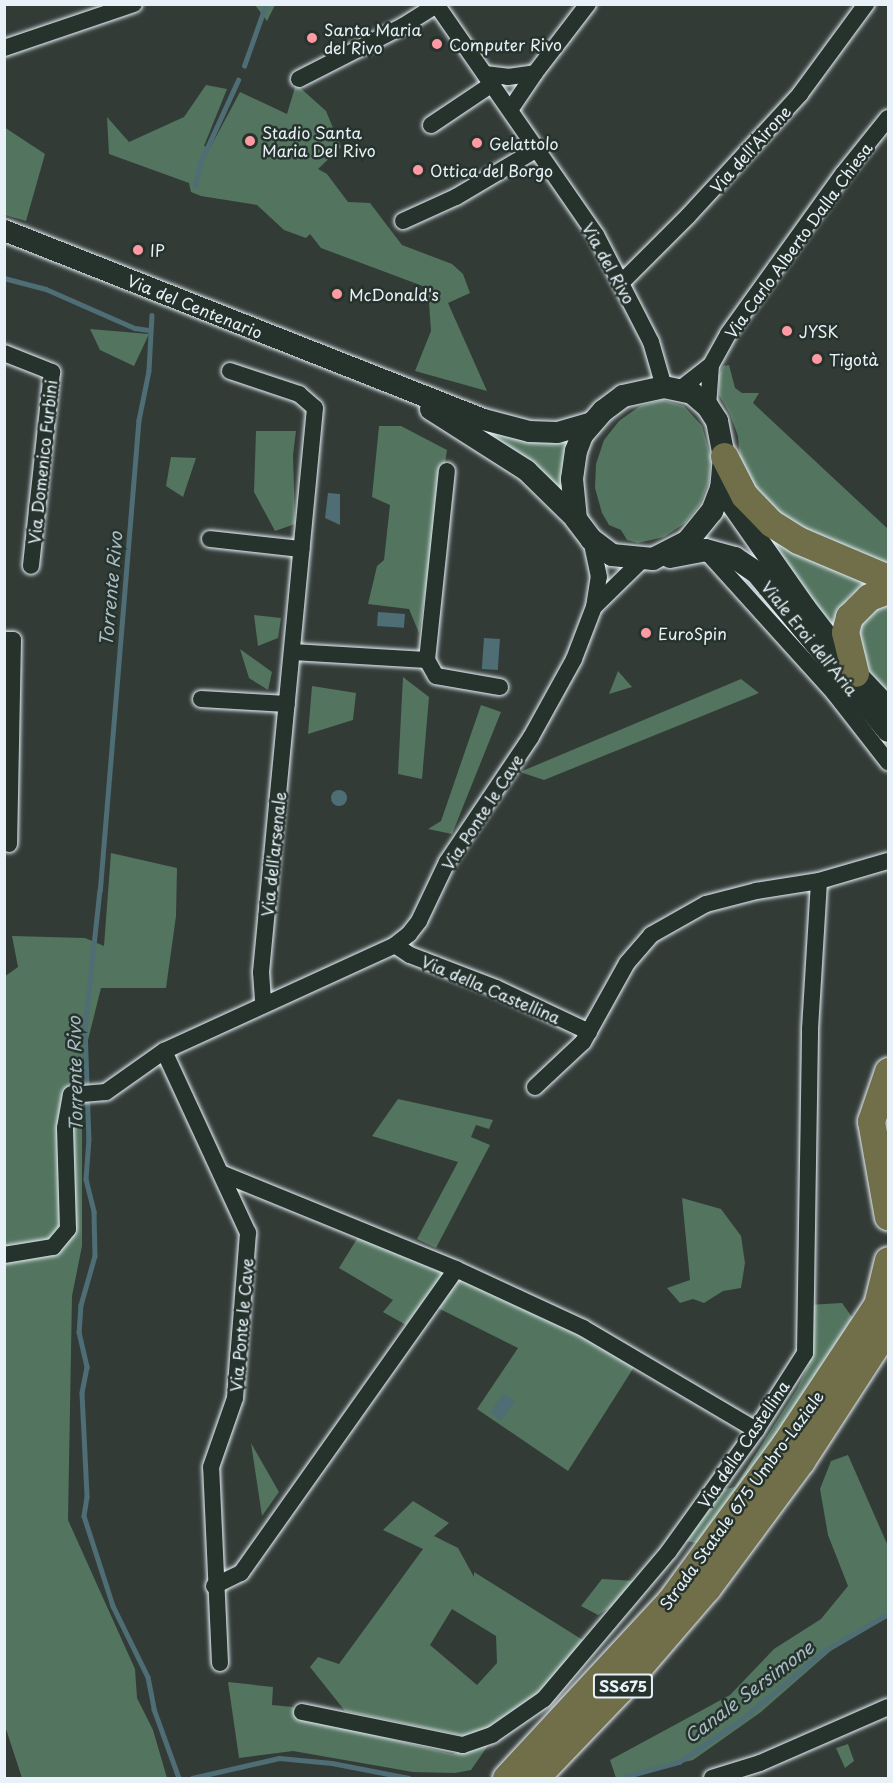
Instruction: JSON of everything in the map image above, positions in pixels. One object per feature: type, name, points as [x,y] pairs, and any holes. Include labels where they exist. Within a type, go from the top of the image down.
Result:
[{"type":"highway","points":[[724,456],[744,495],[771,523],[798,540],[888,578]]},
{"type":"highway","points":[[855,673],[845,632],[849,616],[869,597],[888,590]]},
{"type":"highway","points":[[888,1071],[876,1097],[870,1121],[888,1217]]},
{"type":"highway","points":[[876,1097],[879,1123],[888,1144]]},
{"type":"highway","points":[[885,1307],[888,1260]]},
{"type":"highway","name":"Strada Statale 675 Umbro-Laziale","points":[[506,1779],[670,1601],[885,1307]]},
{"type":"highway","name":"Strada Statale 675 Umbro-Laziale","points":[[535,1779],[620,1689],[707,1588],[801,1461],[885,1307]]},
{"type":"main road","points":[[672,388],[708,407],[720,428],[724,456],[721,488],[702,526],[688,541],[639,558],[603,550],[591,539],[576,519],[572,479],[576,451],[592,422],[623,396],[672,388]]},
{"type":"main road","points":[[623,396],[597,437],[586,476],[586,499],[599,532],[639,558]]},
{"type":"main road","name":"Viale Eroi dell'Aria","points":[[721,488],[855,673],[888,708]]},
{"type":"main road","name":"Viale Eroi dell'Aria","points":[[639,558],[705,550],[735,558],[757,573],[888,731]]},
{"type":"street","points":[[4,48],[134,4]]},
{"type":"street","points":[[510,110],[588,4]]},
{"type":"street","name":"Via dell'Airone","points":[[622,282],[800,94],[866,4]]},
{"type":"street","name":"Via del Rivo","points":[[299,79],[439,6],[596,235],[622,282],[672,388]]},
{"type":"street","points":[[431,125],[488,79],[535,73]]},
{"type":"street","name":"Via Carlo Alberto Dalla Chiesa","points":[[672,388],[711,365],[767,278],[888,118]]},
{"type":"street","points":[[404,221],[456,197],[537,149]]},
{"type":"street","name":"Via del Centenario","points":[[4,230],[386,382]]},
{"type":"street","name":"Via Domenico Furbini","points":[[4,353],[52,372],[31,566]]},
{"type":"street","name":"Via Carlo Alberto Dalla Chiesa","points":[[708,407],[711,365]]},
{"type":"street","name":"Via dell'arsenale","points":[[230,371],[298,394],[315,408],[261,972],[263,1004]]},
{"type":"street","points":[[386,382],[529,431],[557,432],[592,422]]},
{"type":"street","points":[[386,382],[526,470],[576,519]]},
{"type":"street","points":[[447,471],[426,660],[436,676],[500,687]]},
{"type":"street","points":[[210,539],[302,549]]},
{"type":"street","name":"Via Ponte le Cave","points":[[4,1255],[53,1247],[68,1229],[67,1100],[78,1092],[101,1092],[164,1051],[395,945],[419,921],[459,842],[539,724],[574,659],[594,607],[599,577],[591,539]]},
{"type":"street","points":[[705,550],[819,676],[888,762]]},
{"type":"street","name":"Via Ponte le Cave","points":[[594,607],[639,558]]},
{"type":"street","points":[[4,640],[13,640],[9,844]]},
{"type":"street","points":[[292,652],[426,660]]},
{"type":"street","points":[[201,699],[287,704]]},
{"type":"street","points":[[535,1087],[583,1042],[627,963],[651,936],[706,904],[756,891],[819,881],[888,861]]},
{"type":"street","name":"Via della Castellina","points":[[302,1712],[463,1745],[492,1736],[544,1699],[669,1551],[756,1430],[805,1353],[810,1029],[819,881]]},
{"type":"street","name":"Via della Castellina","points":[[395,945],[410,955],[496,988],[589,1032]]},
{"type":"street","name":"Via Ponte le Cave","points":[[164,1051],[249,1233],[235,1398],[211,1467],[214,1586],[220,1663]]},
{"type":"street","points":[[223,1174],[456,1269],[583,1328],[756,1430]]},
{"type":"street","points":[[214,1586],[241,1573],[456,1269]]},
{"type":"street","points":[[712,1779],[760,1763],[888,1707]]},
{"type":"green space","points":[[255,5],[275,5],[267,21]]},
{"type":"green space","points":[[296,84],[326,111],[341,147],[318,169],[327,174],[348,202],[370,203],[402,245],[452,264],[463,274],[470,293],[448,303],[487,391],[415,371],[431,331],[428,288],[321,248],[310,234],[306,238],[284,230],[257,205],[201,196],[191,192],[189,183],[109,154],[107,117],[129,142],[184,117],[206,85],[227,89],[204,146],[210,148],[240,92],[287,114]]},
{"type":"green space","points":[[4,127],[45,154],[26,221],[5,215]]},
{"type":"green space","points":[[90,329],[149,334],[134,366],[100,350]]},
{"type":"green space","points":[[729,365],[735,388],[742,393],[759,393],[753,403],[888,529],[888,566],[796,530],[757,496],[740,461],[738,436],[730,414],[719,395],[719,375],[723,366]]},
{"type":"green space","points":[[662,400],[684,406],[702,426],[711,458],[709,481],[700,504],[685,523],[664,537],[638,543],[627,540],[621,530],[609,525],[602,513],[595,488],[596,464],[604,440],[619,421],[640,406]]},
{"type":"green space","points":[[455,419],[572,435],[568,498]]},
{"type":"green space","points":[[379,426],[401,426],[447,450],[419,633],[409,609],[368,604],[377,566],[384,560],[390,505],[372,497]]},
{"type":"green space","points":[[256,431],[296,431],[293,455],[295,524],[275,531],[254,492]]},
{"type":"green space","points":[[171,457],[196,458],[183,497],[166,486]]},
{"type":"green space","points":[[757,525],[878,583],[861,588],[848,598],[836,633]]},
{"type":"green space","points":[[888,602],[888,691],[872,674],[859,650],[858,627],[867,614]]},
{"type":"green space","points":[[254,615],[281,618],[278,638],[258,646]]},
{"type":"green space","points":[[240,649],[272,672],[268,690],[249,678]]},
{"type":"green space","points":[[618,671],[632,687],[609,694]]},
{"type":"green space","points":[[403,677],[429,697],[422,779],[398,774]]},
{"type":"green space","points":[[741,679],[759,693],[544,780],[520,772]]},
{"type":"green space","points":[[312,686],[356,693],[353,720],[308,734]]},
{"type":"green space","points":[[481,705],[501,712],[452,834],[428,829],[441,821]]},
{"type":"green space","points":[[111,853],[177,868],[176,916],[166,988],[101,988],[78,1080],[82,1099],[82,1246],[72,1296],[68,1520],[135,1669],[137,1698],[153,1730],[167,1778],[22,1778],[5,1726],[4,977],[18,967],[12,936],[85,938],[104,946]]},
{"type":"green space","points":[[398,1099],[493,1120],[489,1129],[476,1125],[471,1137],[490,1145],[436,1248],[417,1239],[458,1162],[372,1136]]},
{"type":"green space","points":[[682,1198],[721,1209],[741,1236],[745,1263],[741,1288],[723,1291],[704,1303],[693,1299],[680,1303],[667,1288],[690,1280]]},
{"type":"green space","points":[[360,1234],[444,1272],[406,1325],[383,1312],[393,1300],[339,1268]]},
{"type":"green space","points":[[459,1274],[636,1364],[568,1471],[477,1409],[518,1348],[436,1307]]},
{"type":"green space","points":[[842,1303],[854,1320],[702,1544],[681,1540],[716,1491],[735,1487],[797,1389],[809,1364],[807,1305]]},
{"type":"green space","points":[[251,1443],[279,1492],[262,1516]]},
{"type":"green space","points":[[848,1455],[888,1546],[888,1616],[842,1641],[761,1712],[693,1760],[616,1778],[610,1760],[730,1695],[774,1649],[821,1619],[848,1586],[828,1535],[820,1489],[831,1461]]},
{"type":"green space","points":[[413,1501],[449,1523],[434,1536],[458,1548],[474,1577],[474,1572],[586,1642],[532,1699],[489,1731],[465,1736],[345,1711],[310,1667],[318,1657],[339,1664],[423,1549],[383,1530]],"holes":[[[452,1609],[496,1636],[497,1663],[477,1685],[430,1645]]]},
{"type":"green space","points":[[602,1579],[636,1581],[629,1595],[598,1615],[581,1606]]},
{"type":"green space","points":[[228,1682],[273,1687],[272,1705],[293,1707],[299,1717],[452,1754],[489,1744],[471,1770],[455,1773],[413,1772],[293,1751],[239,1758]]},
{"type":"green space","points":[[848,1744],[854,1761],[845,1768],[836,1748]]},
{"type":"water","points":[[328,493],[340,494],[340,525],[325,518]]},
{"type":"water","points":[[378,612],[405,614],[404,628],[377,626]]},
{"type":"water","points":[[484,638],[500,639],[498,670],[482,669]]},
{"type":"water","points":[[336,790],[342,790],[347,798],[345,804],[336,806],[331,801],[331,795]]},
{"type":"water","points":[[504,1393],[515,1401],[501,1421],[490,1412]]},
{"type":"waterway","name":"Torrente Rivo","points":[[244,66],[266,4]]},
{"type":"waterway","name":"Torrente Rivo","points":[[195,186],[201,161],[238,80]]},
{"type":"waterway","points":[[4,278],[46,289],[135,328],[150,330]]},
{"type":"waterway","name":"Torrente Rivo","points":[[152,315],[149,371],[139,420],[100,890],[85,1027],[89,1139],[86,1179],[94,1212],[95,1256],[81,1305],[79,1332],[87,1367],[82,1393],[87,1497],[84,1516],[113,1606],[148,1677],[154,1709],[179,1778]]},
{"type":"waterway","name":"Canale Sersimone","points":[[620,1778],[679,1762],[741,1720],[826,1650],[888,1614]]},
{"type":"waterway","name":"Canale Sersimone","points":[[192,1778],[279,1758],[332,1763],[409,1778]]},
{"type":"place","name":"Santa Maria del Rivo","points":[[312,38]]},
{"type":"place","name":"Computer Rivo","points":[[437,44]]},
{"type":"place","name":"Stadio Santa Maria Del Rivo","points":[[250,141]]},
{"type":"place","name":"Gelattolo","points":[[477,143]]},
{"type":"place","name":"Ottica del Borgo","points":[[418,170]]},
{"type":"place","name":"IP","points":[[138,250]]},
{"type":"place","name":"McDonald's","points":[[337,294]]},
{"type":"place","name":"JYSK","points":[[787,331]]},
{"type":"place","name":"Tigotà","points":[[817,359]]},
{"type":"place","name":"EuroSpin","points":[[646,633]]}]
